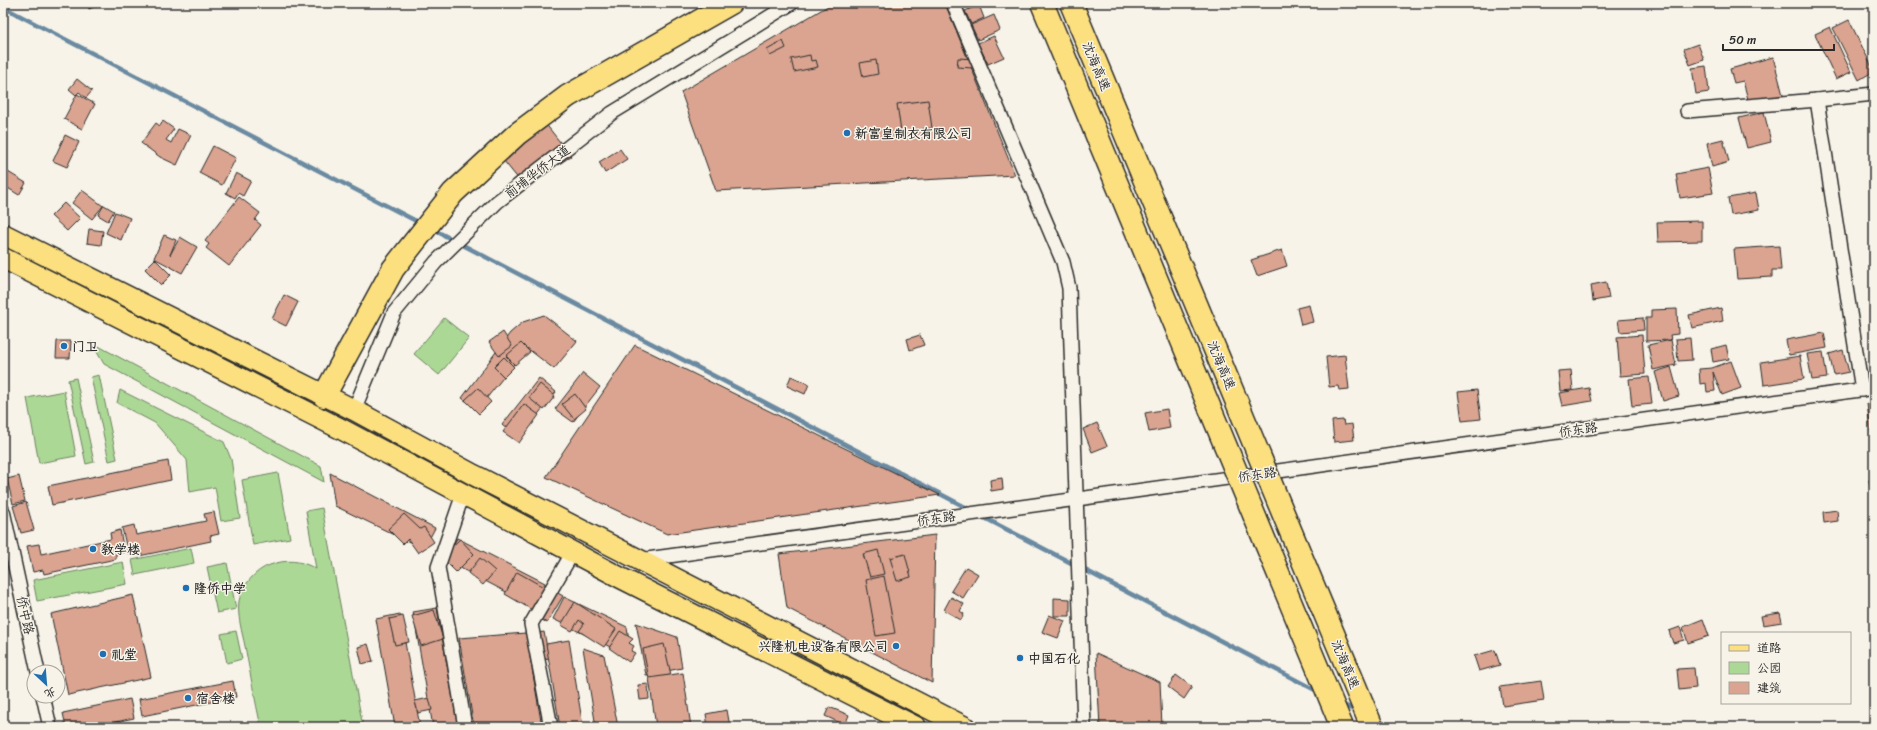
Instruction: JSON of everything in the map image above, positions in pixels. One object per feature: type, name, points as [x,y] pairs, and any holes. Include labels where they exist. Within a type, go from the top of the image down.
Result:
[{"type":"highway","points":[[324,396],[393,269],[453,192],[517,134],[568,96],[731,3]]},
{"type":"highway","name":"沈海高速","points":[[1042,3],[1342,727]]},
{"type":"highway","name":"沈海高速","points":[[1071,3],[1372,727]]},
{"type":"main road","points":[[3,234],[354,410],[474,474],[965,727]]},
{"type":"main road","points":[[3,258],[344,430],[573,552],[916,727]]},
{"type":"street","name":"前埔华侨大道","points":[[354,410],[394,313],[436,262],[497,202],[612,113],[792,3]]},
{"type":"street","points":[[954,3],[1063,262],[1069,288],[1084,727]]},
{"type":"street","points":[[1687,111],[1874,94]]},
{"type":"street","points":[[1817,100],[1868,389]]},
{"type":"street","name":"侨东路","points":[[640,560],[1868,389]]},
{"type":"street","points":[[463,494],[438,567],[466,727]]},
{"type":"street","name":"侨中路","points":[[3,511],[36,664]]},
{"type":"street","points":[[551,727],[531,624],[573,552]]},
{"type":"street","points":[[45,704],[50,727]]},
{"type":"green space","points":[[444,318],[469,338],[439,375],[414,354]]},
{"type":"green space","points":[[91,342],[321,466],[324,482],[104,364]]},
{"type":"green space","points":[[99,375],[117,459],[109,461],[91,377]]},
{"type":"green space","points":[[76,378],[94,462],[86,464],[68,380]]},
{"type":"green space","points":[[120,390],[224,442],[231,459],[240,518],[221,521],[215,487],[190,492],[187,460],[155,423],[117,403]]},
{"type":"green space","points":[[64,391],[76,456],[39,463],[27,398]]},
{"type":"green space","points":[[278,473],[290,538],[253,545],[242,480]]},
{"type":"green space","points":[[322,508],[363,727],[261,727],[240,624],[239,601],[246,584],[264,567],[276,563],[293,561],[316,569],[306,511]]},
{"type":"green space","points":[[191,548],[194,563],[135,575],[132,560]]},
{"type":"green space","points":[[123,562],[127,584],[37,601],[33,580]]},
{"type":"green space","points":[[227,563],[236,609],[217,613],[207,567]]},
{"type":"green space","points":[[236,631],[242,659],[227,663],[221,634]]},
{"type":"building","points":[[87,3],[103,3],[89,9]]},
{"type":"building","name":"新富皇制衣有限公司","points":[[833,3],[945,3],[1015,175],[716,191],[681,92]]},
{"type":"building","points":[[979,5],[984,18],[971,24],[965,11]]},
{"type":"building","points":[[994,15],[1000,30],[978,40],[971,25]]},
{"type":"building","points":[[1849,20],[1874,71],[1859,80],[1833,28]]},
{"type":"building","points":[[1830,27],[1851,72],[1836,79],[1815,34]]},
{"type":"building","points":[[994,36],[1004,57],[988,64],[978,43]]},
{"type":"building","points":[[783,41],[786,48],[770,56],[767,50]]},
{"type":"building","points":[[1698,44],[1704,60],[1690,65],[1684,49]]},
{"type":"building","points":[[810,55],[811,61],[816,60],[818,67],[794,72],[791,59]]},
{"type":"building","points":[[1773,57],[1783,95],[1749,103],[1743,81],[1734,83],[1730,69]]},
{"type":"building","points":[[958,58],[974,59],[973,68],[957,67]]},
{"type":"building","points":[[876,60],[878,74],[863,77],[860,63]]},
{"type":"building","points":[[1706,66],[1709,92],[1696,94],[1692,68]]},
{"type":"building","points":[[77,79],[92,91],[86,98],[79,92],[76,95],[69,89]]},
{"type":"building","points":[[77,94],[95,104],[82,129],[64,119]]},
{"type":"building","points":[[928,100],[932,128],[901,132],[897,104]]},
{"type":"building","points":[[1764,112],[1771,142],[1747,148],[1739,118]]},
{"type":"building","points":[[541,118],[571,156],[558,165],[555,161],[524,186],[491,145]]},
{"type":"building","points":[[163,121],[174,129],[166,140],[171,143],[178,129],[191,135],[177,165],[160,157],[141,143],[156,123],[160,126]]},
{"type":"building","points":[[65,135],[79,142],[67,167],[53,161]]},
{"type":"building","points":[[1723,139],[1729,162],[1712,167],[1707,143]]},
{"type":"building","points":[[213,146],[236,158],[222,185],[199,173]]},
{"type":"building","points":[[620,149],[627,159],[605,173],[599,162]]},
{"type":"building","points":[[1708,168],[1713,193],[1680,198],[1676,174]]},
{"type":"building","points":[[8,172],[26,183],[19,195],[3,185],[3,180]]},
{"type":"building","points":[[236,173],[251,181],[243,196],[238,193],[235,198],[226,193]]},
{"type":"building","points":[[82,190],[103,206],[92,219],[72,203]]},
{"type":"building","points":[[1756,193],[1759,210],[1731,215],[1728,198]]},
{"type":"building","points":[[239,197],[260,213],[255,220],[261,225],[229,266],[206,248],[209,244],[205,241]]},
{"type":"building","points":[[64,203],[80,218],[67,231],[51,216]]},
{"type":"building","points":[[104,205],[114,211],[108,221],[98,215]]},
{"type":"building","points":[[115,212],[130,218],[121,240],[106,233]]},
{"type":"building","points":[[1702,221],[1702,241],[1658,242],[1657,222]]},
{"type":"building","points":[[89,229],[103,231],[101,245],[87,243]]},
{"type":"building","points":[[164,235],[176,240],[170,255],[180,237],[197,247],[182,273],[154,258]]},
{"type":"building","points":[[1779,246],[1781,270],[1772,270],[1772,277],[1737,279],[1734,249]]},
{"type":"building","points":[[1282,250],[1287,266],[1257,276],[1251,260]]},
{"type":"building","points":[[155,259],[171,275],[161,285],[145,269]]},
{"type":"building","points":[[1606,282],[1609,298],[1593,301],[1591,285]]},
{"type":"building","points":[[284,295],[298,302],[286,326],[272,319]]},
{"type":"building","points":[[1309,305],[1313,322],[1301,325],[1297,308]]},
{"type":"building","points":[[1721,308],[1723,321],[1692,328],[1689,315]]},
{"type":"building","points":[[1677,309],[1678,334],[1670,335],[1671,340],[1646,341],[1646,318],[1651,318],[1651,310]]},
{"type":"building","points":[[544,315],[577,341],[554,369],[527,348],[477,410],[462,398],[510,333],[523,322]]},
{"type":"building","points":[[1643,318],[1644,330],[1620,332],[1618,320]]},
{"type":"building","points":[[503,332],[512,346],[499,356],[489,342]]},
{"type":"building","points":[[1824,333],[1827,348],[1789,355],[1786,340]]},
{"type":"building","points":[[920,335],[924,345],[910,350],[907,339]]},
{"type":"building","points":[[1642,335],[1645,374],[1620,376],[1617,337]]},
{"type":"building","points":[[1690,338],[1692,360],[1678,361],[1676,339]]},
{"type":"building","points":[[1671,340],[1676,365],[1653,370],[1648,345]]},
{"type":"building","name":"门卫","points":[[57,341],[71,341],[70,358],[56,358]]},
{"type":"building","points":[[521,343],[530,352],[515,365],[506,356]]},
{"type":"building","points":[[635,345],[940,495],[667,534],[546,477]]},
{"type":"building","points":[[1726,345],[1729,359],[1713,362],[1711,349]]},
{"type":"building","points":[[1843,350],[1849,372],[1834,375],[1829,354]]},
{"type":"building","points":[[1823,352],[1827,378],[1812,380],[1807,354]]},
{"type":"building","points":[[1345,355],[1349,389],[1339,390],[1338,386],[1329,387],[1326,357]]},
{"type":"building","points":[[1800,356],[1804,379],[1764,385],[1761,362]]},
{"type":"building","points":[[504,357],[514,367],[504,377],[494,367]]},
{"type":"building","points":[[1731,361],[1741,388],[1722,395],[1713,372],[1715,391],[1707,392],[1706,383],[1700,384],[1699,369],[1712,368]]},
{"type":"building","points":[[1671,367],[1679,396],[1663,401],[1655,372]]},
{"type":"building","points":[[1571,370],[1573,390],[1560,391],[1558,371]]},
{"type":"building","points":[[583,373],[600,387],[573,422],[555,409]]},
{"type":"building","points":[[791,376],[809,384],[805,394],[787,386]]},
{"type":"building","points":[[1649,377],[1652,404],[1632,406],[1629,379]]},
{"type":"building","points":[[539,378],[556,392],[518,439],[502,425]]},
{"type":"building","points":[[540,384],[555,396],[544,410],[529,398]]},
{"type":"building","points":[[478,388],[491,402],[479,414],[465,400]]},
{"type":"building","points":[[1589,388],[1592,401],[1562,406],[1559,393]]},
{"type":"building","points":[[1477,390],[1481,419],[1462,421],[1458,392]]},
{"type":"building","points":[[575,394],[586,409],[574,419],[562,404]]},
{"type":"building","points":[[1874,403],[1874,457],[1867,404]]},
{"type":"building","points":[[524,404],[539,415],[519,443],[503,432]]},
{"type":"building","points":[[1167,409],[1170,428],[1149,432],[1145,413]]},
{"type":"building","points":[[1343,420],[1344,425],[1352,424],[1354,440],[1334,442],[1332,421]]},
{"type":"building","points":[[1097,423],[1107,446],[1092,452],[1083,429]]},
{"type":"building","points":[[168,461],[171,480],[52,505],[48,486]]},
{"type":"building","points":[[330,473],[435,528],[424,549],[335,506]]},
{"type":"building","points":[[19,476],[25,501],[13,504],[7,479]]},
{"type":"building","points":[[1002,478],[1003,489],[991,491],[990,480]]},
{"type":"building","points":[[1874,479],[1874,508],[1869,480]]},
{"type":"building","points":[[26,502],[34,530],[21,533],[13,506]]},
{"type":"building","points":[[1837,510],[1838,521],[1824,523],[1823,512]]},
{"type":"building","name":"教学楼","points":[[214,512],[219,534],[210,536],[211,541],[139,556],[138,552],[128,554],[122,528],[134,525],[136,535],[206,521],[204,514]]},
{"type":"building","points":[[404,514],[420,529],[424,527],[434,542],[418,553],[408,539],[403,544],[388,529]]},
{"type":"building","name":"教学楼","points":[[120,530],[124,552],[116,554],[116,559],[44,574],[43,570],[33,572],[27,546],[39,544],[41,554],[111,539],[110,533]]},
{"type":"building","name":"兴隆机电设备有限公司","points":[[935,535],[932,683],[787,608],[779,554]]},
{"type":"building","points":[[457,538],[545,583],[533,606],[445,560]]},
{"type":"building","points":[[460,539],[474,554],[456,572],[441,557]]},
{"type":"building","points":[[878,550],[884,574],[870,577],[863,554]]},
{"type":"building","points":[[905,554],[911,577],[897,581],[890,558]]},
{"type":"building","points":[[480,558],[495,571],[483,585],[468,573]]},
{"type":"building","points":[[966,567],[978,574],[963,598],[951,591]]},
{"type":"building","points":[[517,572],[547,589],[534,611],[505,594]]},
{"type":"building","points":[[884,576],[895,633],[876,636],[866,580]]},
{"type":"building","points":[[549,588],[563,596],[547,623],[534,615]]},
{"type":"building","name":"礼堂","points":[[133,595],[151,677],[68,695],[66,685],[66,664],[61,664],[51,614]]},
{"type":"building","points":[[564,597],[627,627],[631,657],[553,619]]},
{"type":"building","points":[[951,597],[964,604],[960,611],[964,614],[961,620],[944,610]]},
{"type":"building","points":[[1054,598],[1070,599],[1070,616],[1054,616]]},
{"type":"building","points":[[575,602],[616,629],[604,647],[579,631],[584,624],[579,620],[572,631],[561,625]]},
{"type":"building","points":[[437,608],[458,727],[433,727],[413,612]]},
{"type":"building","points":[[434,610],[443,639],[421,646],[412,616]]},
{"type":"building","points":[[1780,613],[1782,622],[1763,625],[1761,616]]},
{"type":"building","points":[[400,614],[420,727],[395,727],[376,619]]},
{"type":"building","points":[[1049,615],[1065,621],[1058,638],[1042,632]]},
{"type":"building","points":[[403,616],[409,642],[395,645],[389,619]]},
{"type":"building","points":[[1703,619],[1709,636],[1688,643],[1683,627]]},
{"type":"building","points":[[636,623],[677,637],[682,668],[646,675]]},
{"type":"building","points":[[1680,627],[1684,640],[1673,643],[1669,631]]},
{"type":"building","points":[[620,631],[633,639],[629,643],[634,646],[631,651],[635,653],[629,662],[609,648]]},
{"type":"building","points":[[544,632],[549,658],[532,661],[527,635]]},
{"type":"building","points":[[526,633],[542,727],[474,727],[459,638]]},
{"type":"building","points":[[569,640],[583,727],[560,727],[546,644]]},
{"type":"building","points":[[368,644],[373,661],[362,664],[358,647]]},
{"type":"building","points":[[664,644],[671,675],[649,679],[643,649]]},
{"type":"building","points":[[583,648],[604,655],[618,727],[596,727]]},
{"type":"building","points":[[1495,650],[1500,665],[1479,671],[1474,656]]},
{"type":"building","points":[[1096,653],[1160,682],[1162,727],[1100,727]]},
{"type":"building","points":[[1694,668],[1696,688],[1679,690],[1677,669]]},
{"type":"building","points":[[683,673],[691,727],[656,727],[649,678]]},
{"type":"building","points":[[1176,675],[1192,687],[1184,699],[1168,687]]},
{"type":"building","name":"宿舍楼","points":[[233,681],[236,697],[142,716],[139,699]]},
{"type":"building","points":[[1541,681],[1544,700],[1503,706],[1500,687]]},
{"type":"building","points":[[648,684],[649,699],[640,700],[638,685]]},
{"type":"building","points":[[429,698],[432,710],[418,713],[415,701]]},
{"type":"building","points":[[130,699],[134,718],[93,727],[66,727],[63,713]]},
{"type":"building","points":[[829,707],[849,715],[845,725],[825,716]]},
{"type":"building","points":[[727,710],[730,727],[708,727],[706,714]]},
{"type":"waterway","points":[[3,7],[418,222]]},
{"type":"waterway","points":[[436,231],[971,510]]},
{"type":"waterway","points":[[981,516],[1319,692]]},
{"type":"waterway","points":[[1340,703],[1358,712]]},
{"type":"waterway","points":[[1377,722],[1387,727]]},
{"type":"place","name":"新富皇制衣有限公司","points":[[847,133]]},
{"type":"place","name":"门卫","points":[[64,346]]},
{"type":"place","name":"教学楼","points":[[93,549]]},
{"type":"place","name":"隆侨中学","points":[[186,588]]},
{"type":"place","name":"兴隆机电设备有限公司","points":[[896,646]]},
{"type":"place","name":"礼堂","points":[[103,654]]},
{"type":"place","name":"中国石化","points":[[1020,658]]},
{"type":"place","name":"宿舍楼","points":[[188,698]]}]
